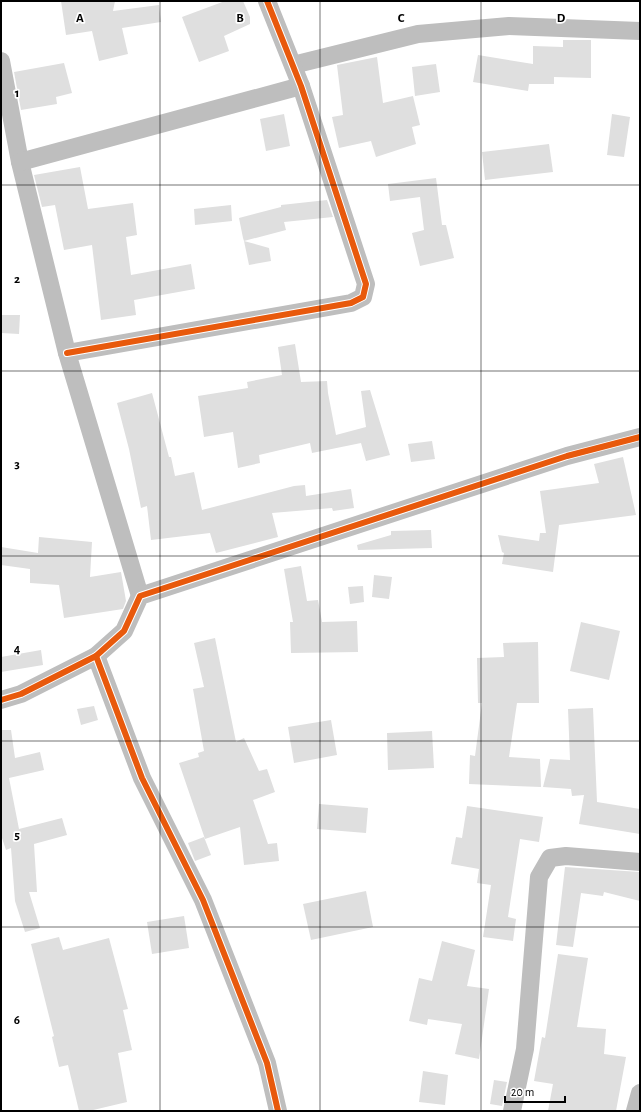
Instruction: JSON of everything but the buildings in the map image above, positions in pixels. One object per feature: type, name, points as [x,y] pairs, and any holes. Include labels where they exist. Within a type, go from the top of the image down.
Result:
[{"type":"street","points":[[67,353],[351,303],[363,296],[366,284],[301,86],[267,1]]},
{"type":"street","points":[[293,65],[418,34],[509,26],[640,32]]},
{"type":"street","points":[[1,61],[20,162],[67,353],[140,596],[124,631],[96,656],[20,694],[1,700]]},
{"type":"street","points":[[20,162],[301,86]]},
{"type":"street","points":[[140,596],[567,456],[640,437]]},
{"type":"street","points":[[96,656],[142,778],[206,908],[267,1063],[278,1111]]},
{"type":"street","points":[[512,1111],[525,1049],[539,877],[550,858],[566,856],[640,862]]},
{"type":"street","points":[[635,1111],[640,1093]]},
{"type":"cycle path","points":[[67,353],[351,303],[363,297],[366,284],[301,86],[267,1]]},
{"type":"cycle path","points":[[1,700],[21,694],[96,656],[124,631],[140,596],[567,456],[640,437]]},
{"type":"cycle path","points":[[96,656],[142,778],[203,900],[267,1063],[278,1111]]}]
